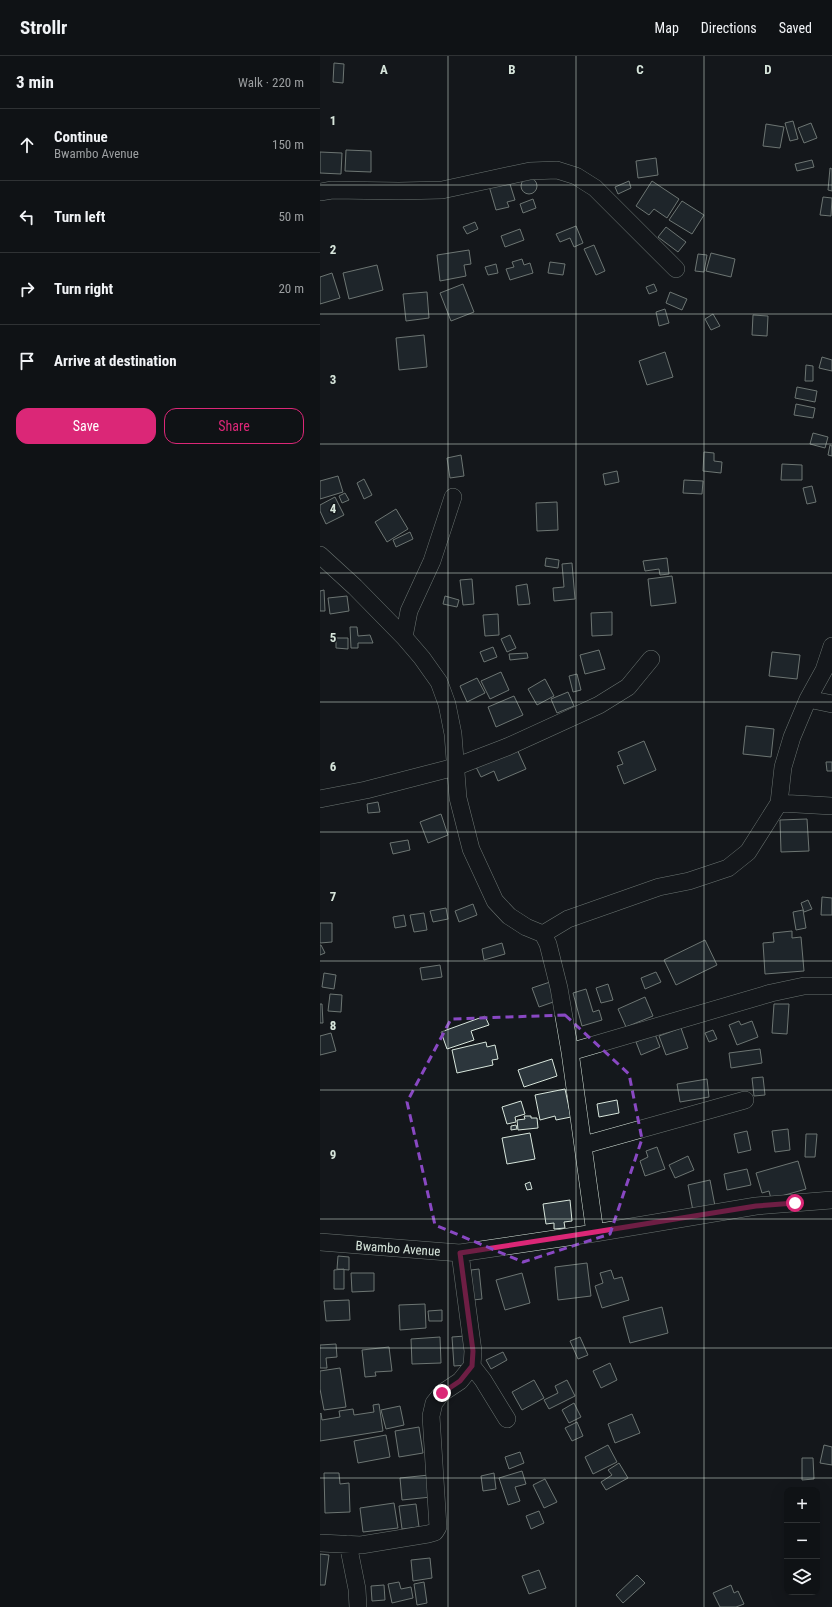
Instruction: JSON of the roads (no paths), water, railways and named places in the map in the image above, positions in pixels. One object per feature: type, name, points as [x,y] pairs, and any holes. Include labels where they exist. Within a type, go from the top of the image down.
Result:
[{"type":"street","points":[[320,192],[332,190],[442,190],[530,171],[557,170],[576,176],[595,188],[676,269]]},
{"type":"street","points":[[404,637],[409,611],[432,561],[453,497]]},
{"type":"street","points":[[320,555],[404,637],[422,658],[439,682],[447,704],[453,734],[458,798],[471,849],[495,901],[509,916],[526,927],[543,934],[548,944],[553,959],[570,1052],[595,1232]]},
{"type":"street","points":[[543,934],[568,919],[659,887],[688,881],[728,868],[748,852],[779,803],[784,767],[790,745],[808,699],[824,670],[832,646]]},
{"type":"street","points":[[320,799],[366,790],[455,767],[507,747],[599,705],[628,687],[651,659]]},
{"type":"street","points":[[808,699],[832,704]]},
{"type":"street","points":[[779,803],[832,806]]},
{"type":"street","points":[[570,1052],[771,993],[804,986],[832,986]]},
{"type":"street","points":[[584,1146],[745,1100]]},
{"type":"street","name":"Bwambo Avenue","points":[[320,1242],[460,1253],[756,1206],[832,1200]]},
{"type":"street","points":[[320,1543],[361,1545],[428,1534],[435,1532],[438,1527],[431,1416],[434,1403],[442,1393],[460,1381],[472,1366],[473,1351],[460,1253]]},
{"type":"street","points":[[472,1366],[483,1380],[507,1419]]},
{"type":"street","points":[[348,1544],[357,1589],[358,1607]]}]
